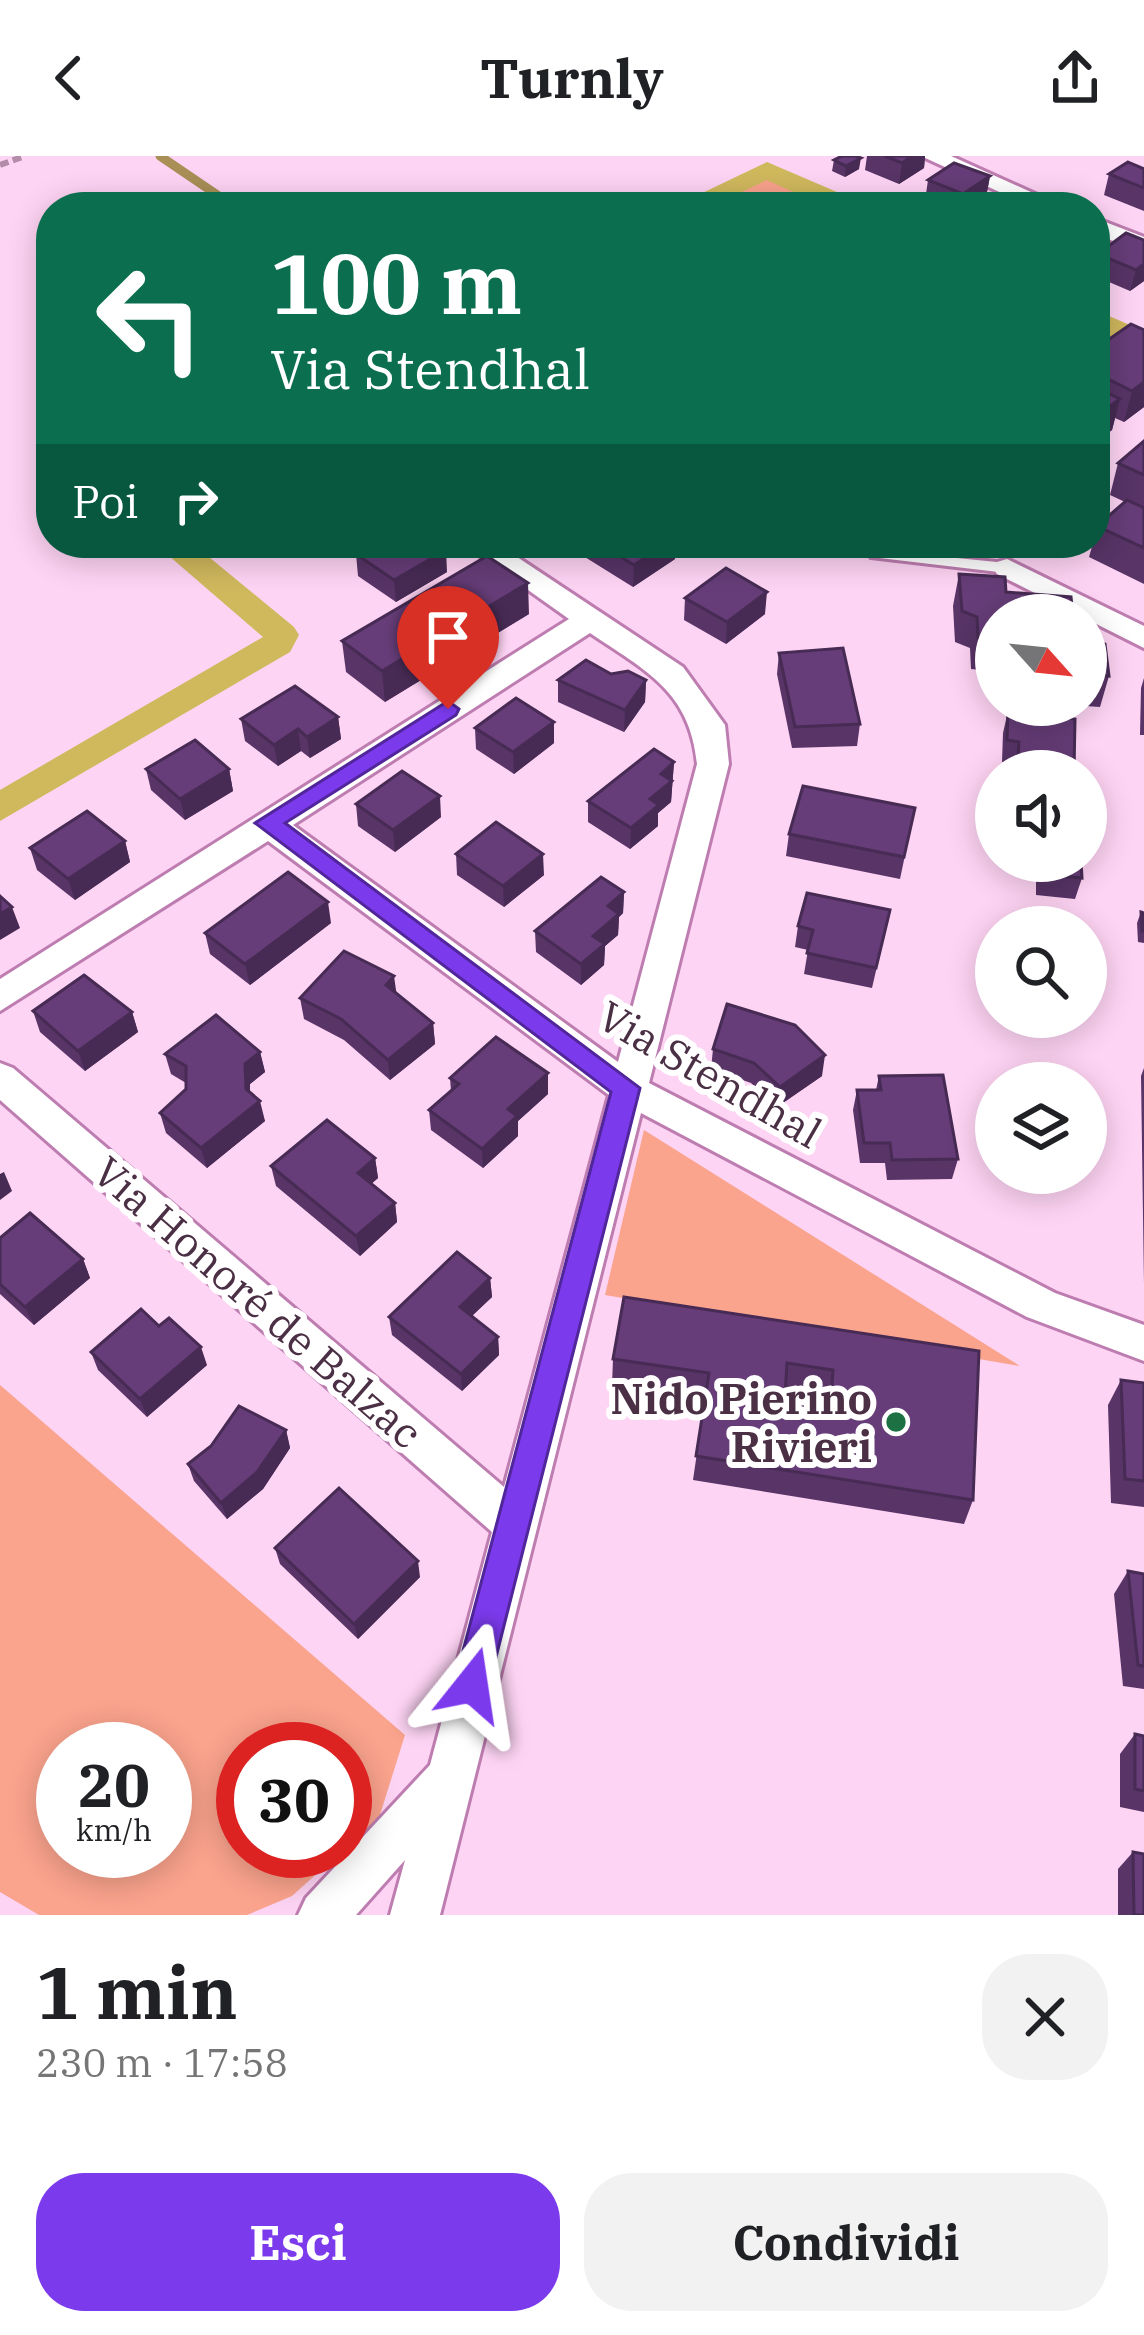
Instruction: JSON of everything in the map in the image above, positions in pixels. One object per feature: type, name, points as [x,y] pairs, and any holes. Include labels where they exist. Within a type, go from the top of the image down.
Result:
[{"type":"street","points":[[932,156],[1017,192]]},
{"type":"street","points":[[1110,231],[1144,246]]},
{"type":"street","points":[[415,1915],[713,764],[710,725],[672,674],[499,558]]},
{"type":"street","points":[[1007,568],[1144,638]]},
{"type":"street","points":[[0,997],[592,618]]},
{"type":"street","name":"Via Stendhal","points":[[267,823],[626,1088],[1041,1305],[1144,1343]]},
{"type":"street","name":"Via Honoré de Balzac","points":[[0,1078],[516,1525]]},
{"type":"street","points":[[323,1915],[448,1777]]},
{"type":"lane","points":[[913,558],[1007,568]]},
{"type":"path","points":[[0,165],[26,156]]},
{"type":"shaded area","points":[[767,170],[815,192],[719,192]]},
{"type":"shaded area","points":[[644,1130],[1020,1366],[605,1295]]},
{"type":"shaded area","points":[[0,1385],[405,1735],[379,1818],[372,1824],[372,1722],[216,1722],[216,1878],[312,1878],[292,1896],[247,1915],[39,1915],[0,1892]]},
{"type":"building","points":[[885,156],[912,156],[902,163]]},
{"type":"building","points":[[861,158],[846,166],[834,160]]},
{"type":"building","points":[[1128,162],[1144,169],[1144,188],[1109,174]]},
{"type":"building","points":[[954,163],[990,176],[966,192],[928,180]]},
{"type":"building","points":[[1126,233],[1144,240],[1144,264],[1136,270],[1110,259],[1110,245]]},
{"type":"building","points":[[1131,324],[1144,330],[1144,382],[1132,391],[1110,380],[1110,339]]},
{"type":"building","points":[[1144,441],[1144,475],[1118,463]]},
{"type":"building","points":[[1127,500],[1144,508],[1144,548],[1110,532],[1110,515]]},
{"type":"building","points":[[362,558],[432,558],[394,580]]},
{"type":"building","points":[[484,558],[528,583],[382,671],[342,641]]},
{"type":"building","points":[[726,568],[767,592],[727,622],[685,598]]},
{"type":"building","points":[[959,574],[1005,577],[1006,592],[1032,594],[975,594],[975,616],[962,611]]},
{"type":"building","points":[[843,648],[860,724],[795,727],[779,653]]},
{"type":"building","points":[[586,660],[611,674],[628,671],[646,680],[625,710],[558,680]]},
{"type":"building","points":[[295,686],[338,717],[307,737],[298,729],[274,745],[241,719]]},
{"type":"building","points":[[516,698],[554,722],[513,752],[475,728]]},
{"type":"building","points":[[1007,726],[1075,726],[1074,750],[1018,750],[1019,742],[1007,740]]},
{"type":"building","points":[[195,740],[229,769],[180,799],[146,769]]},
{"type":"building","points":[[654,749],[674,762],[661,774],[672,781],[650,799],[659,805],[631,828],[588,801]]},
{"type":"building","points":[[402,771],[440,796],[393,830],[356,804]]},
{"type":"building","points":[[803,786],[915,808],[904,857],[789,834]]},
{"type":"building","points":[[87,811],[125,841],[68,879],[30,848]]},
{"type":"building","points":[[496,822],[543,854],[503,886],[456,854]]},
{"type":"building","points":[[288,872],[328,902],[245,964],[205,933]]},
{"type":"building","points":[[601,877],[624,892],[608,906],[619,914],[593,936],[605,944],[581,964],[535,931]]},
{"type":"building","points":[[807,893],[890,910],[876,968],[807,953],[813,930],[798,926]]},
{"type":"building","points":[[0,896],[12,907],[0,914]]},
{"type":"building","points":[[344,951],[394,976],[386,985],[433,1023],[388,1060],[341,1019],[300,998]]},
{"type":"building","points":[[84,975],[132,1012],[78,1051],[33,1011]]},
{"type":"building","points":[[727,1004],[795,1025],[825,1055],[780,1087],[754,1063],[713,1049]]},
{"type":"building","points":[[216,1015],[260,1052],[245,1064],[246,1089],[260,1101],[201,1148],[160,1113],[186,1089],[186,1066],[165,1054]]},
{"type":"building","points":[[496,1037],[548,1073],[508,1109],[517,1116],[482,1149],[429,1110],[459,1084],[450,1078]]},
{"type":"building","points":[[943,1075],[958,1159],[892,1160],[890,1143],[864,1143],[857,1090],[881,1090],[879,1076]]},
{"type":"building","points":[[327,1120],[375,1158],[358,1173],[395,1203],[356,1236],[271,1166]]},
{"type":"building","points":[[30,1213],[83,1259],[25,1307],[0,1284],[0,1238]]},
{"type":"building","points":[[457,1252],[490,1278],[460,1307],[498,1337],[461,1374],[389,1317]]},
{"type":"building","name":"Nido Pierino Rivieri","points":[[624,1297],[979,1351],[973,1500],[696,1456],[709,1373],[613,1359]],"holes":[[[787,1363],[833,1370],[831,1399],[785,1394]]]},
{"type":"building","points":[[141,1309],[159,1326],[169,1318],[201,1347],[140,1399],[91,1352]]},
{"type":"building","points":[[1121,1380],[1144,1383],[1144,1481],[1125,1479]]},
{"type":"building","points":[[239,1406],[286,1430],[257,1472],[221,1503],[188,1464],[211,1446]]},
{"type":"building","points":[[339,1488],[418,1561],[354,1624],[275,1548]]},
{"type":"building","points":[[1128,1571],[1144,1574],[1144,1666],[1138,1665]]},
{"type":"building","points":[[1135,1734],[1144,1736],[1144,1791],[1135,1789]]},
{"type":"building","points":[[1133,1852],[1144,1854],[1144,1915],[1134,1915]]},
{"type":"waterway","points":[[160,156],[213,192]]},
{"type":"waterway","points":[[719,192],[767,170],[815,192]]},
{"type":"waterway","points":[[1110,326],[1144,342]]},
{"type":"waterway","points":[[0,807],[278,644],[282,635],[189,558]]},
{"type":"place","name":"Nido Pierino Rivieri","points":[[896,1422]]},
{"type":"route","points":[[448,709],[267,823],[626,1088],[472,1685]]}]
